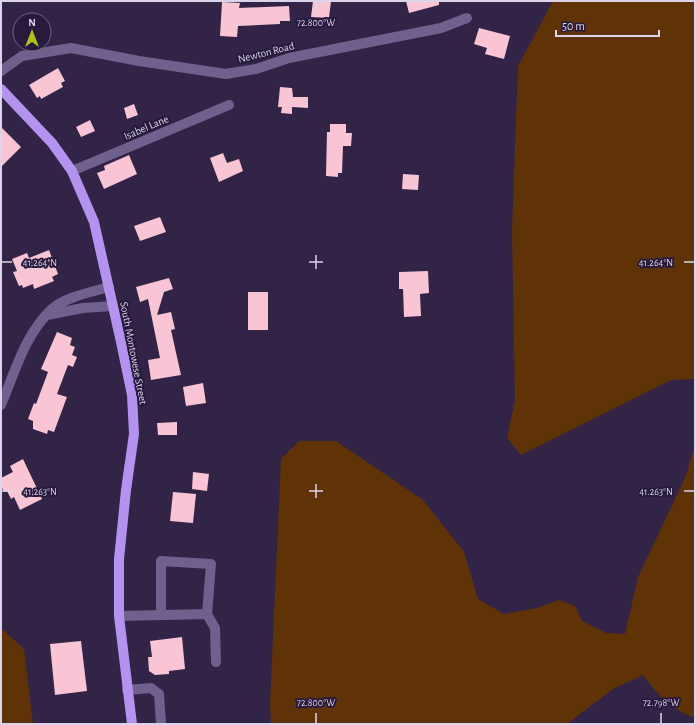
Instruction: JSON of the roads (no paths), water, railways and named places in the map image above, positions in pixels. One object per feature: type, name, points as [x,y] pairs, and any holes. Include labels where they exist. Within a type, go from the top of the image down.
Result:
[{"type":"main road","name":"South Montowese Street","points":[[1,89],[52,143],[72,171],[94,222],[132,395],[134,434],[126,490],[119,559],[119,616],[132,724]]},
{"type":"street","name":"Newton Road","points":[[1,71],[22,56],[70,48],[139,61],[226,74],[256,69],[289,58],[441,28],[467,18]]},
{"type":"street","name":"Isabel Lane","points":[[72,171],[230,105]]},
{"type":"street","points":[[1,405],[34,329],[53,308],[72,298],[109,286]]},
{"type":"street","points":[[47,315],[83,308],[113,306]]},
{"type":"street","points":[[161,615],[162,561],[211,564],[207,614],[215,628],[216,662]]},
{"type":"street","points":[[119,616],[207,614]]},
{"type":"street","points":[[128,690],[151,688],[159,694],[161,724]]}]
